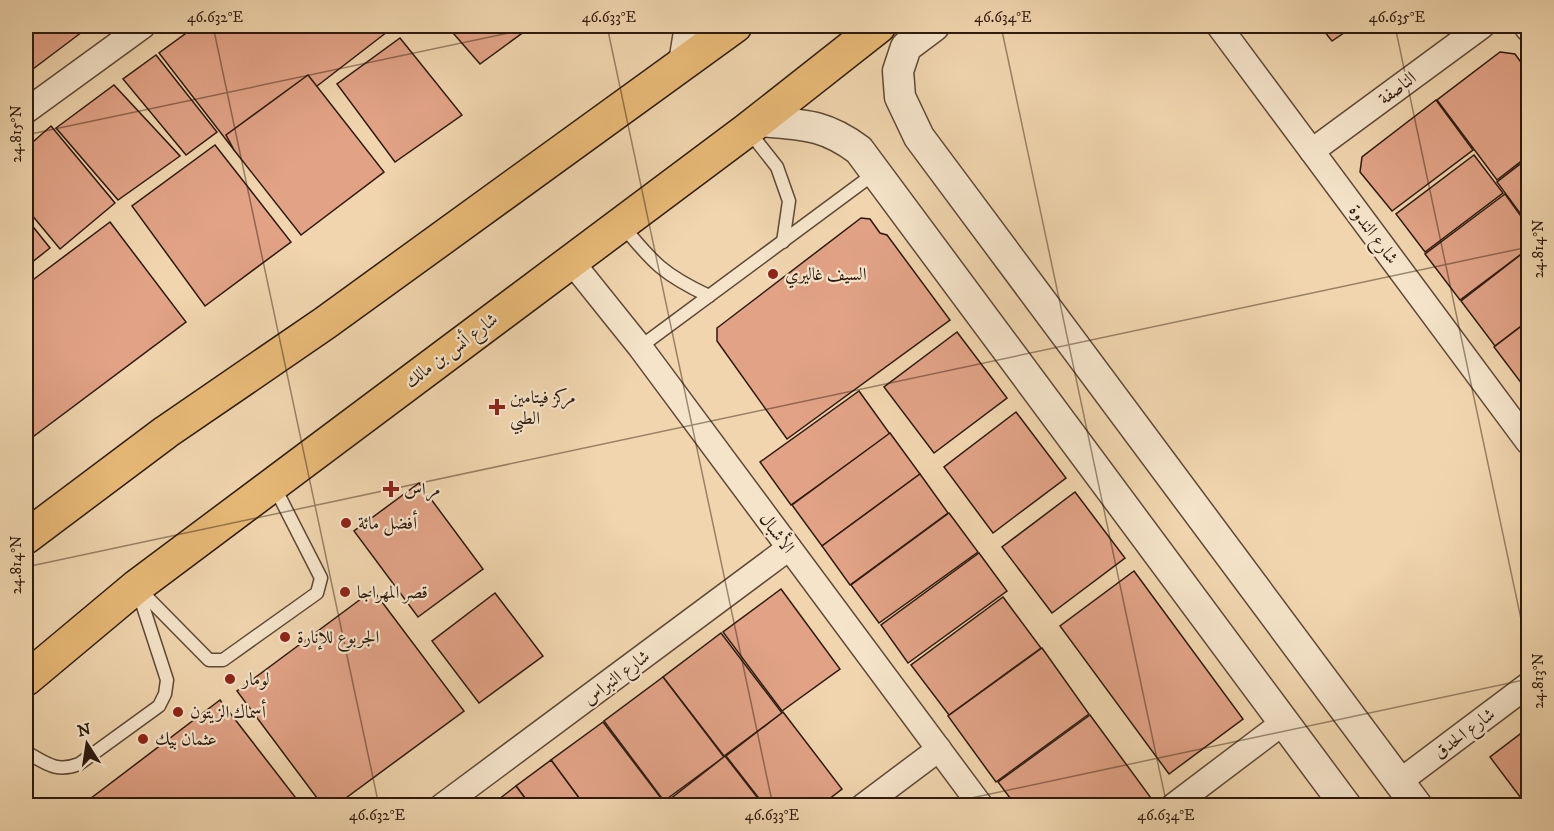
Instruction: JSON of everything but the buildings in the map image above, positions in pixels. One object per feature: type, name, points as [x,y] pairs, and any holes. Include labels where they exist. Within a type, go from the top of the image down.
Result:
[{"type":"main road","points":[[26,537],[166,432],[325,323],[735,26]]},
{"type":"main road","name":"شارع أنس بن مالك","points":[[26,679],[136,586],[753,125],[878,26]]},
{"type":"street","points":[[26,111],[143,26]]},
{"type":"street","points":[[684,63],[690,26]]},
{"type":"street","points":[[934,26],[906,47],[898,71],[900,97],[919,137],[1417,806]]},
{"type":"street","name":"شارع الندوة","points":[[1219,26],[1528,442]]},
{"type":"street","name":"الناصفة","points":[[1312,151],[1482,26]]},
{"type":"street","points":[[753,125],[806,125],[837,133],[859,150],[1346,806]]},
{"type":"street","name":"الأشبال","points":[[572,261],[640,347],[981,806]]},
{"type":"street","name":"شارع النبراس","points":[[442,806],[789,548]]},
{"type":"street","name":"شارع الحدق","points":[[1399,782],[1528,685]]},
{"type":"street","points":[[1173,806],[1284,722]]},
{"type":"street","points":[[863,806],[939,749]]},
{"type":"lane","points":[[753,125],[777,167],[789,201],[783,242]]},
{"type":"lane","points":[[640,347],[877,172]]},
{"type":"lane","points":[[621,224],[651,261],[675,280],[709,297]]},
{"type":"lane","points":[[136,586],[209,660],[222,660],[317,593],[321,578],[272,483]]},
{"type":"lane","points":[[26,752],[49,765],[65,769],[80,764],[159,706],[165,694],[167,680],[136,586]]},
{"type":"place","name":"السيف غاليري","points":[[773,274]]},
{"type":"place","name":"مركز فيتامين الطبي","points":[[497,407]]},
{"type":"place","name":"مراس","points":[[391,489]]},
{"type":"place","name":"أفضل مائة","points":[[346,523]]},
{"type":"place","name":"قصر المهراجا","points":[[345,592]]},
{"type":"place","name":"الجربوع للإنارة","points":[[285,637]]},
{"type":"place","name":"لومار","points":[[230,679]]},
{"type":"place","name":"أسماك الزيتون","points":[[178,712]]},
{"type":"place","name":"عثمان بيك","points":[[143,739]]}]
